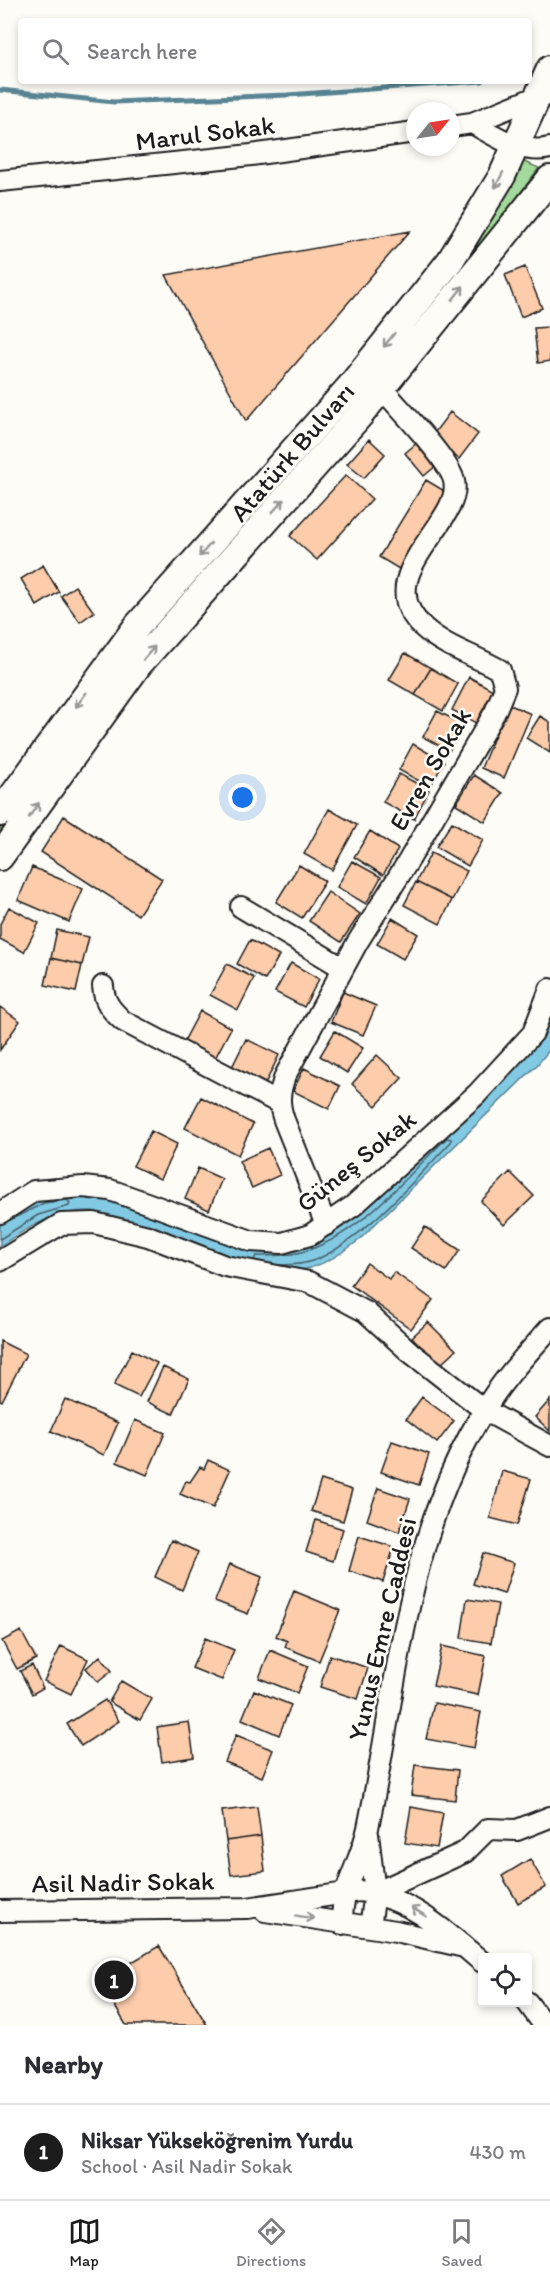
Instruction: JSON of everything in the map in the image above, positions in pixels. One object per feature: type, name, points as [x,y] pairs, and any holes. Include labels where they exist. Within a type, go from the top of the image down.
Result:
[{"type":"main road","name":"Atatürk Bulvarı","points":[[0,813],[138,626],[349,388],[450,261],[496,186],[514,146],[543,96],[550,69]]},
{"type":"main road","name":"Atatürk Bulvarı","points":[[0,857],[139,664],[382,388],[546,190]]},
{"type":"street","points":[[460,125],[472,123],[543,96]]},
{"type":"street","points":[[472,123],[514,146],[532,150],[550,148]]},
{"type":"street","name":"Marul Sokak","points":[[0,181],[251,155],[406,133]]},
{"type":"street","name":"Evren Sokak","points":[[279,1103],[285,1076],[343,968],[495,712],[505,688],[500,670],[426,630],[410,609],[407,580],[414,561],[452,501],[456,489],[454,478],[447,466],[382,388]]},
{"type":"street","points":[[241,907],[343,968]]},
{"type":"street","points":[[103,986],[103,996],[110,1009],[123,1021],[279,1103],[326,1225]]},
{"type":"street","name":"Güneş Sokak","points":[[0,1213],[34,1191],[82,1187],[130,1197],[251,1241],[266,1244],[310,1235],[352,1206],[505,1066],[532,1033],[550,989]]},
{"type":"street","points":[[0,1261],[61,1224],[94,1223],[148,1236],[225,1266],[309,1282],[366,1312],[410,1352],[484,1410],[550,1446]]},
{"type":"street","name":"Yunus Emre Caddesi","points":[[342,1924],[344,1893],[368,1831],[410,1606],[427,1540],[460,1454],[484,1410],[509,1373],[550,1328]]},
{"type":"street","points":[[375,1893],[465,1852],[488,1829],[517,1830],[550,1817]]},
{"type":"street","name":"Yunus Emre Caddesi","points":[[368,1831],[375,1893],[370,1927]]},
{"type":"street","name":"Asil Nadir Sokak","points":[[0,1911],[247,1908],[344,1893],[375,1893],[406,1905],[426,1916],[478,1958]]},
{"type":"street","name":"Asil Nadir Sokak","points":[[247,1908],[370,1927],[465,1948]]},
{"type":"street","points":[[531,2007],[544,2025]]},
{"type":"green space","points":[[522,161],[539,168],[481,245],[300,469],[51,763],[0,835],[0,829],[73,727]]},
{"type":"water","points":[[550,1012],[550,1049],[537,1065],[358,1241],[322,1263],[310,1268],[289,1270],[263,1267],[203,1250],[92,1211],[55,1216],[0,1246],[0,1221],[42,1198],[102,1195],[215,1238],[319,1239]]},
{"type":"building","points":[[410,231],[246,421],[166,275]]},
{"type":"building","points":[[525,267],[542,308],[521,317],[505,275]]},
{"type":"building","points":[[550,327],[550,361],[538,363],[534,328]]},
{"type":"building","points":[[450,412],[478,434],[459,459],[431,437]]},
{"type":"building","points":[[369,439],[385,454],[364,478],[347,464]]},
{"type":"building","points":[[418,442],[437,465],[424,476],[405,453]]},
{"type":"building","points":[[346,475],[372,499],[317,560],[290,536]]},
{"type":"building","points":[[426,480],[446,492],[399,569],[379,557]]},
{"type":"building","points":[[43,565],[59,592],[37,606],[21,579]]},
{"type":"building","points":[[75,586],[94,612],[80,622],[61,596]]},
{"type":"building","points":[[405,653],[431,668],[415,695],[389,680]]},
{"type":"building","points":[[431,668],[458,684],[443,711],[415,695]]},
{"type":"building","points":[[469,677],[493,690],[476,723],[452,710]]},
{"type":"building","points":[[508,704],[531,714],[504,778],[481,768]]},
{"type":"building","points":[[437,711],[463,724],[449,751],[423,737]]},
{"type":"building","points":[[540,716],[550,722],[550,753],[526,738]]},
{"type":"building","points":[[413,744],[444,762],[430,787],[399,770]]},
{"type":"building","points":[[399,774],[429,790],[414,819],[383,802]]},
{"type":"building","points":[[474,775],[503,793],[485,822],[456,804]]},
{"type":"building","points":[[329,809],[357,825],[332,870],[304,854]]},
{"type":"building","points":[[64,816],[162,879],[138,915],[41,852]]},
{"type":"building","points":[[452,822],[483,840],[468,866],[436,847]]},
{"type":"building","points":[[370,831],[398,849],[383,875],[354,857]]},
{"type":"building","points":[[431,853],[467,871],[452,900],[416,882]]},
{"type":"building","points":[[352,861],[381,877],[366,904],[337,887]]},
{"type":"building","points":[[299,865],[325,881],[302,918],[276,902]]},
{"type":"building","points":[[32,867],[83,889],[69,922],[18,900]]},
{"type":"building","points":[[416,882],[452,900],[440,924],[404,905]]},
{"type":"building","points":[[328,892],[360,914],[341,942],[309,921]]},
{"type":"building","points":[[9,907],[39,923],[24,952],[0,939],[0,924]]},
{"type":"building","points":[[392,918],[418,934],[403,959],[377,944]]},
{"type":"building","points":[[57,930],[89,937],[82,965],[51,958]]},
{"type":"building","points":[[250,940],[279,956],[265,980],[237,964]]},
{"type":"building","points":[[51,958],[82,965],[76,992],[45,985]]},
{"type":"building","points":[[291,963],[319,979],[304,1007],[275,992]]},
{"type":"building","points":[[227,964],[254,978],[238,1010],[210,995]]},
{"type":"building","points":[[343,992],[376,1006],[363,1035],[331,1022]]},
{"type":"building","points":[[0,1007],[20,1021],[0,1050]]},
{"type":"building","points":[[200,1011],[231,1028],[213,1062],[182,1045]]},
{"type":"building","points":[[335,1031],[363,1048],[347,1073],[320,1056]]},
{"type":"building","points":[[246,1039],[279,1055],[265,1084],[232,1067]]},
{"type":"building","points":[[377,1055],[402,1078],[376,1106],[352,1084]]},
{"type":"building","points":[[304,1068],[340,1086],[329,1109],[293,1091]]},
{"type":"building","points":[[201,1097],[253,1124],[238,1155],[185,1128]]},
{"type":"building","points":[[151,1131],[177,1144],[160,1179],[133,1166]]},
{"type":"building","points":[[268,1148],[280,1175],[252,1188],[239,1161]]},
{"type":"building","points":[[198,1168],[222,1179],[209,1210],[185,1199]]},
{"type":"building","points":[[510,1172],[534,1196],[504,1225],[481,1201]]},
{"type":"building","points":[[425,1227],[460,1250],[446,1271],[411,1248]]},
{"type":"building","points":[[367,1263],[389,1279],[394,1272],[433,1300],[411,1329],[351,1285]]},
{"type":"building","points":[[428,1322],[456,1350],[439,1366],[412,1337]]},
{"type":"building","points":[[0,1341],[26,1354],[2,1401],[0,1400]]},
{"type":"building","points":[[132,1350],[157,1363],[139,1397],[114,1385]]},
{"type":"building","points":[[163,1367],[189,1379],[173,1414],[147,1402]]},
{"type":"building","points":[[422,1397],[454,1421],[437,1443],[406,1419]]},
{"type":"building","points":[[65,1399],[118,1423],[104,1455],[51,1431]]},
{"type":"building","points":[[550,1400],[550,1431],[535,1417]]},
{"type":"building","points":[[135,1420],[165,1433],[147,1475],[117,1462]]},
{"type":"building","points":[[392,1441],[429,1454],[419,1485],[381,1472]]},
{"type":"building","points":[[208,1460],[230,1470],[213,1508],[180,1494],[186,1481],[190,1482],[200,1467],[204,1469]]},
{"type":"building","points":[[502,1471],[531,1479],[517,1525],[490,1518]]},
{"type":"building","points":[[321,1480],[352,1490],[343,1521],[311,1511]]},
{"type":"building","points":[[378,1488],[410,1499],[399,1532],[367,1520]]},
{"type":"building","points":[[316,1520],[343,1529],[333,1561],[306,1552]]},
{"type":"building","points":[[359,1536],[394,1547],[383,1582],[349,1571]]},
{"type":"building","points":[[171,1540],[198,1552],[182,1590],[155,1577]]},
{"type":"building","points":[[483,1553],[514,1563],[504,1594],[473,1584]]},
{"type":"building","points":[[230,1564],[262,1577],[248,1614],[215,1601]]},
{"type":"building","points":[[294,1591],[340,1610],[319,1661],[285,1647],[287,1641],[276,1636]]},
{"type":"building","points":[[467,1599],[498,1604],[491,1643],[461,1638]]},
{"type":"building","points":[[21,1631],[36,1659],[17,1669],[2,1641]]},
{"type":"building","points":[[205,1638],[234,1650],[222,1680],[192,1668]]},
{"type":"building","points":[[61,1646],[88,1659],[71,1694],[44,1681]]},
{"type":"building","points":[[442,1646],[486,1656],[478,1695],[433,1686]]},
{"type":"building","points":[[270,1650],[308,1666],[297,1693],[259,1678]]},
{"type":"building","points":[[330,1655],[368,1668],[358,1699],[320,1687]]},
{"type":"building","points":[[100,1656],[112,1671],[98,1682],[86,1668]]},
{"type":"building","points":[[32,1665],[43,1688],[32,1694],[20,1671]]},
{"type":"building","points":[[121,1681],[152,1699],[140,1720],[109,1702]]},
{"type":"building","points":[[254,1690],[291,1705],[279,1735],[242,1719]]},
{"type":"building","points":[[105,1700],[119,1721],[81,1746],[67,1724]]},
{"type":"building","points":[[434,1703],[481,1712],[474,1748],[426,1739]]},
{"type":"building","points":[[189,1722],[194,1757],[162,1762],[157,1727]]},
{"type":"building","points":[[236,1735],[273,1750],[262,1777],[225,1762]]},
{"type":"building","points":[[415,1765],[458,1770],[455,1800],[411,1795]]},
{"type":"building","points":[[257,1807],[261,1836],[226,1841],[222,1811]]},
{"type":"building","points":[[411,1807],[443,1813],[437,1848],[405,1843]]},
{"type":"building","points":[[261,1836],[265,1871],[231,1875],[226,1841]]},
{"type":"building","points":[[530,1859],[546,1887],[518,1903],[502,1876]]},
{"type":"building","points":[[159,1946],[207,2025],[126,2025],[100,1981]]},
{"type":"waterway","points":[[0,90],[114,102],[287,95],[440,84]]},
{"type":"place","name":"Niksar Yükseköğrenim Yurdu","points":[[114,1980]]}]
